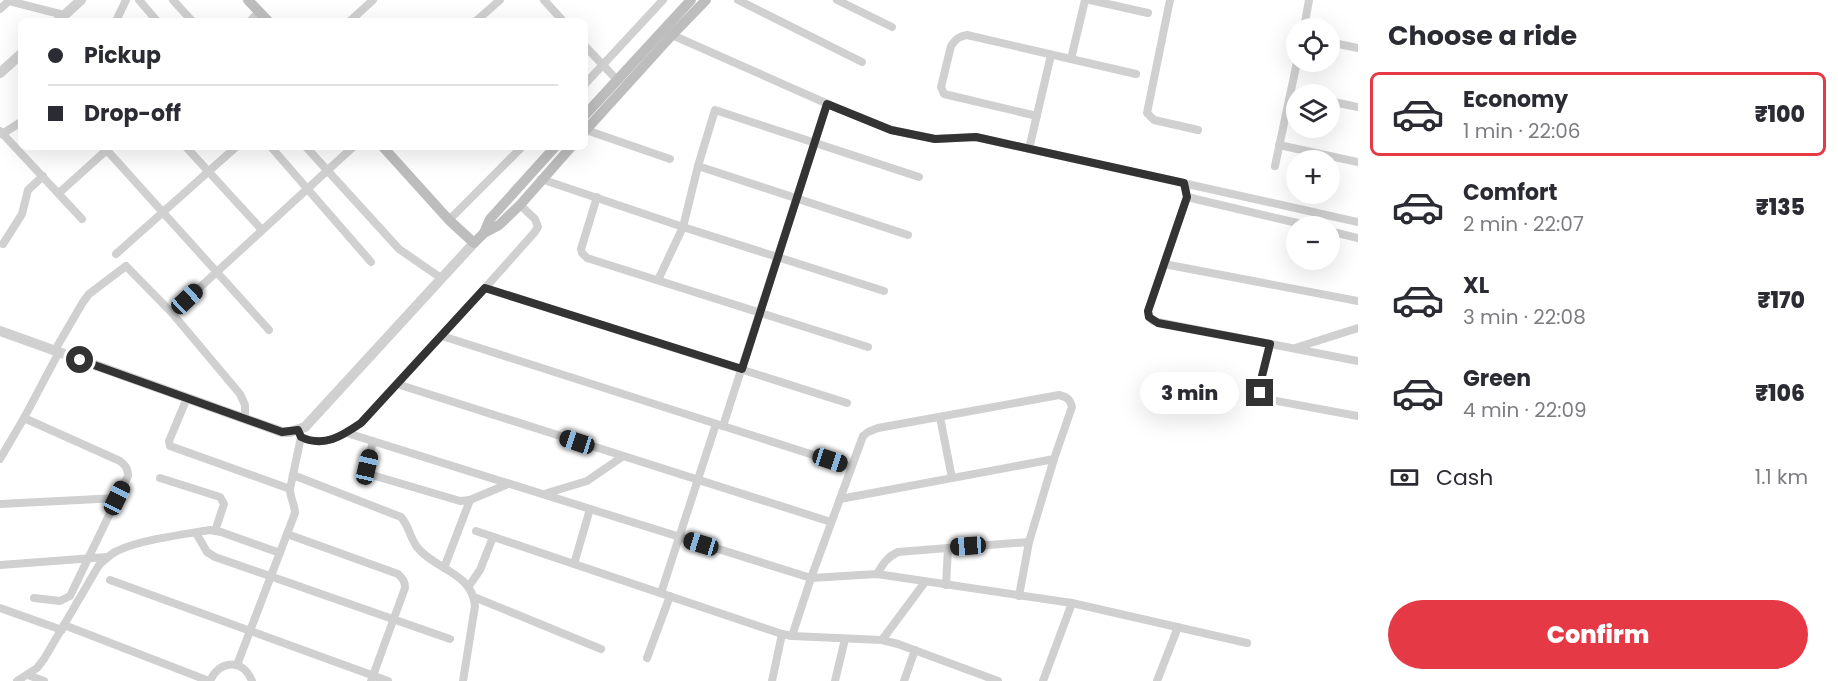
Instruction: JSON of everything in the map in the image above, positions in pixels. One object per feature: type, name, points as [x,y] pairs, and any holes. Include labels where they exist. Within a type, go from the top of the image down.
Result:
[{"type":"main road","points":[[249,0],[265,18]]},
{"type":"main road","points":[[588,111],[691,0]]},
{"type":"main road","points":[[588,128],[706,0]]},
{"type":"main road","points":[[386,150],[449,220],[474,243],[484,233],[500,225],[568,150]]},
{"type":"main road","points":[[484,233],[490,219],[552,150]]},
{"type":"street","points":[[0,8],[10,0],[61,18],[81,0]]},
{"type":"street","points":[[117,18],[126,0]]},
{"type":"street","points":[[139,0],[154,18]]},
{"type":"street","points":[[173,0],[189,18]]},
{"type":"street","points":[[353,18],[372,0]]},
{"type":"street","points":[[479,18],[500,0]]},
{"type":"street","points":[[544,0],[560,18]]},
{"type":"street","points":[[588,81],[663,0]]},
{"type":"street","points":[[738,0],[862,62]]},
{"type":"street","points":[[837,0],[892,27]]},
{"type":"street","points":[[1071,59],[1085,0]]},
{"type":"street","points":[[1090,0],[1148,13]]},
{"type":"street","points":[[1170,0],[1147,112],[1154,120],[1198,130]]},
{"type":"street","points":[[1306,18],[1309,0]]},
{"type":"street","points":[[253,18],[259,12]]},
{"type":"street","points":[[672,35],[891,130],[935,139],[976,137],[1358,222]]},
{"type":"street","points":[[1037,116],[948,96],[941,91],[951,46],[955,40],[967,35],[1136,74]]},
{"type":"street","points":[[1340,44],[1358,48]]},
{"type":"street","points":[[588,49],[617,80]]},
{"type":"street","points":[[1029,149],[1051,55]]},
{"type":"street","points":[[0,74],[18,57]]},
{"type":"street","points":[[1340,103],[1358,107]]},
{"type":"street","points":[[647,658],[666,595],[679,537],[697,480],[742,369],[827,104]]},
{"type":"street","points":[[658,280],[683,227],[715,110],[919,177]]},
{"type":"street","points":[[18,124],[1,132],[18,150]]},
{"type":"street","points":[[1275,166],[1286,125]]},
{"type":"street","points":[[588,131],[670,159]]},
{"type":"street","points":[[1280,145],[1358,162]]},
{"type":"street","points":[[18,150],[82,219]]},
{"type":"street","points":[[59,193],[105,150]]},
{"type":"street","points":[[109,150],[269,330]]},
{"type":"street","points":[[189,150],[262,230]]},
{"type":"street","points":[[116,254],[233,150]]},
{"type":"street","points":[[274,150],[371,262]]},
{"type":"street","points":[[309,150],[399,249],[441,278]]},
{"type":"street","points":[[172,313],[349,150]]},
{"type":"street","points":[[449,220],[519,150]]},
{"type":"street","points":[[698,166],[908,235]]},
{"type":"street","points":[[3,244],[22,214],[28,190],[43,176]]},
{"type":"street","points":[[542,179],[884,291]]},
{"type":"street","points":[[1184,183],[1187,197],[1148,311],[1149,317],[1153,321],[1358,361]]},
{"type":"street","points":[[597,197],[581,249],[587,258],[868,347]]},
{"type":"street","points":[[1187,197],[1286,220]]},
{"type":"street","points":[[0,331],[282,432],[300,434],[319,443],[347,433],[361,423],[534,233],[538,226],[535,219],[520,205]]},
{"type":"street","points":[[1340,234],[1358,238]]},
{"type":"street","points":[[237,665],[295,513],[291,489],[300,434],[474,243]]},
{"type":"street","points":[[1164,264],[1358,301]]},
{"type":"street","points":[[0,459],[24,418],[82,302],[126,266],[172,313],[240,394],[245,405],[245,418]]},
{"type":"street","points":[[485,288],[848,403]]},
{"type":"street","points":[[1293,348],[1358,328]]},
{"type":"street","points":[[442,336],[851,467]]},
{"type":"street","points":[[1270,344],[1259,388],[1263,397],[1358,416]]},
{"type":"street","points":[[397,384],[831,522]]},
{"type":"street","points":[[792,636],[863,436],[873,429],[1059,395],[1066,396],[1072,407],[1029,542],[1019,596]]},
{"type":"street","points":[[187,398],[169,441],[170,446],[291,489]]},
{"type":"street","points":[[940,417],[952,478]]},
{"type":"street","points":[[24,418],[120,461],[125,465],[128,476],[70,596],[60,601],[34,598]]},
{"type":"street","points":[[347,433],[811,578],[877,574],[1072,603],[1246,643]]},
{"type":"street","points":[[374,441],[367,467],[369,474],[459,501],[470,500],[508,484]]},
{"type":"street","points":[[543,494],[587,481],[622,457]]},
{"type":"street","points":[[840,499],[1054,459]]},
{"type":"street","points":[[293,475],[401,517],[417,548],[469,586],[475,606],[463,681]]},
{"type":"street","points":[[160,478],[220,498],[224,504],[215,531]]},
{"type":"street","points":[[0,504],[117,498]]},
{"type":"street","points":[[444,568],[470,500]]},
{"type":"street","points":[[574,564],[590,509]]},
{"type":"street","points":[[17,681],[37,669],[99,565],[107,557],[130,546],[196,532],[215,531],[280,553]]},
{"type":"street","points":[[476,531],[782,634],[882,640],[998,681]]},
{"type":"street","points":[[196,532],[207,552],[215,557],[450,639]]},
{"type":"street","points":[[287,534],[398,574],[405,582],[405,588],[372,678]]},
{"type":"street","points":[[469,586],[480,570],[493,537]]},
{"type":"street","points":[[877,574],[885,560],[898,552],[1029,542]]},
{"type":"street","points":[[946,585],[948,548]]},
{"type":"street","points":[[0,565],[107,557]]},
{"type":"street","points":[[110,580],[250,630],[372,678],[388,681]]},
{"type":"street","points":[[882,640],[925,582]]},
{"type":"street","points":[[474,597],[601,649]]},
{"type":"street","points":[[1043,681],[1072,603]]},
{"type":"street","points":[[0,608],[63,628],[209,681],[223,666],[237,665],[248,673],[252,681]]},
{"type":"street","points":[[1157,681],[1178,627]]},
{"type":"street","points":[[772,681],[782,634]]},
{"type":"street","points":[[835,681],[845,639]]},
{"type":"street","points":[[904,681],[915,650]]},
{"type":"street","points":[[28,675],[44,681]]},
{"type":"route","points":[[80,360],[282,432],[298,430],[301,437],[319,443],[347,433],[361,423],[485,288],[742,369],[827,104],[891,130],[935,139],[976,137],[1184,183],[1187,197],[1148,311],[1149,317],[1158,323],[1270,344],[1259,388],[1260,393]]}]
